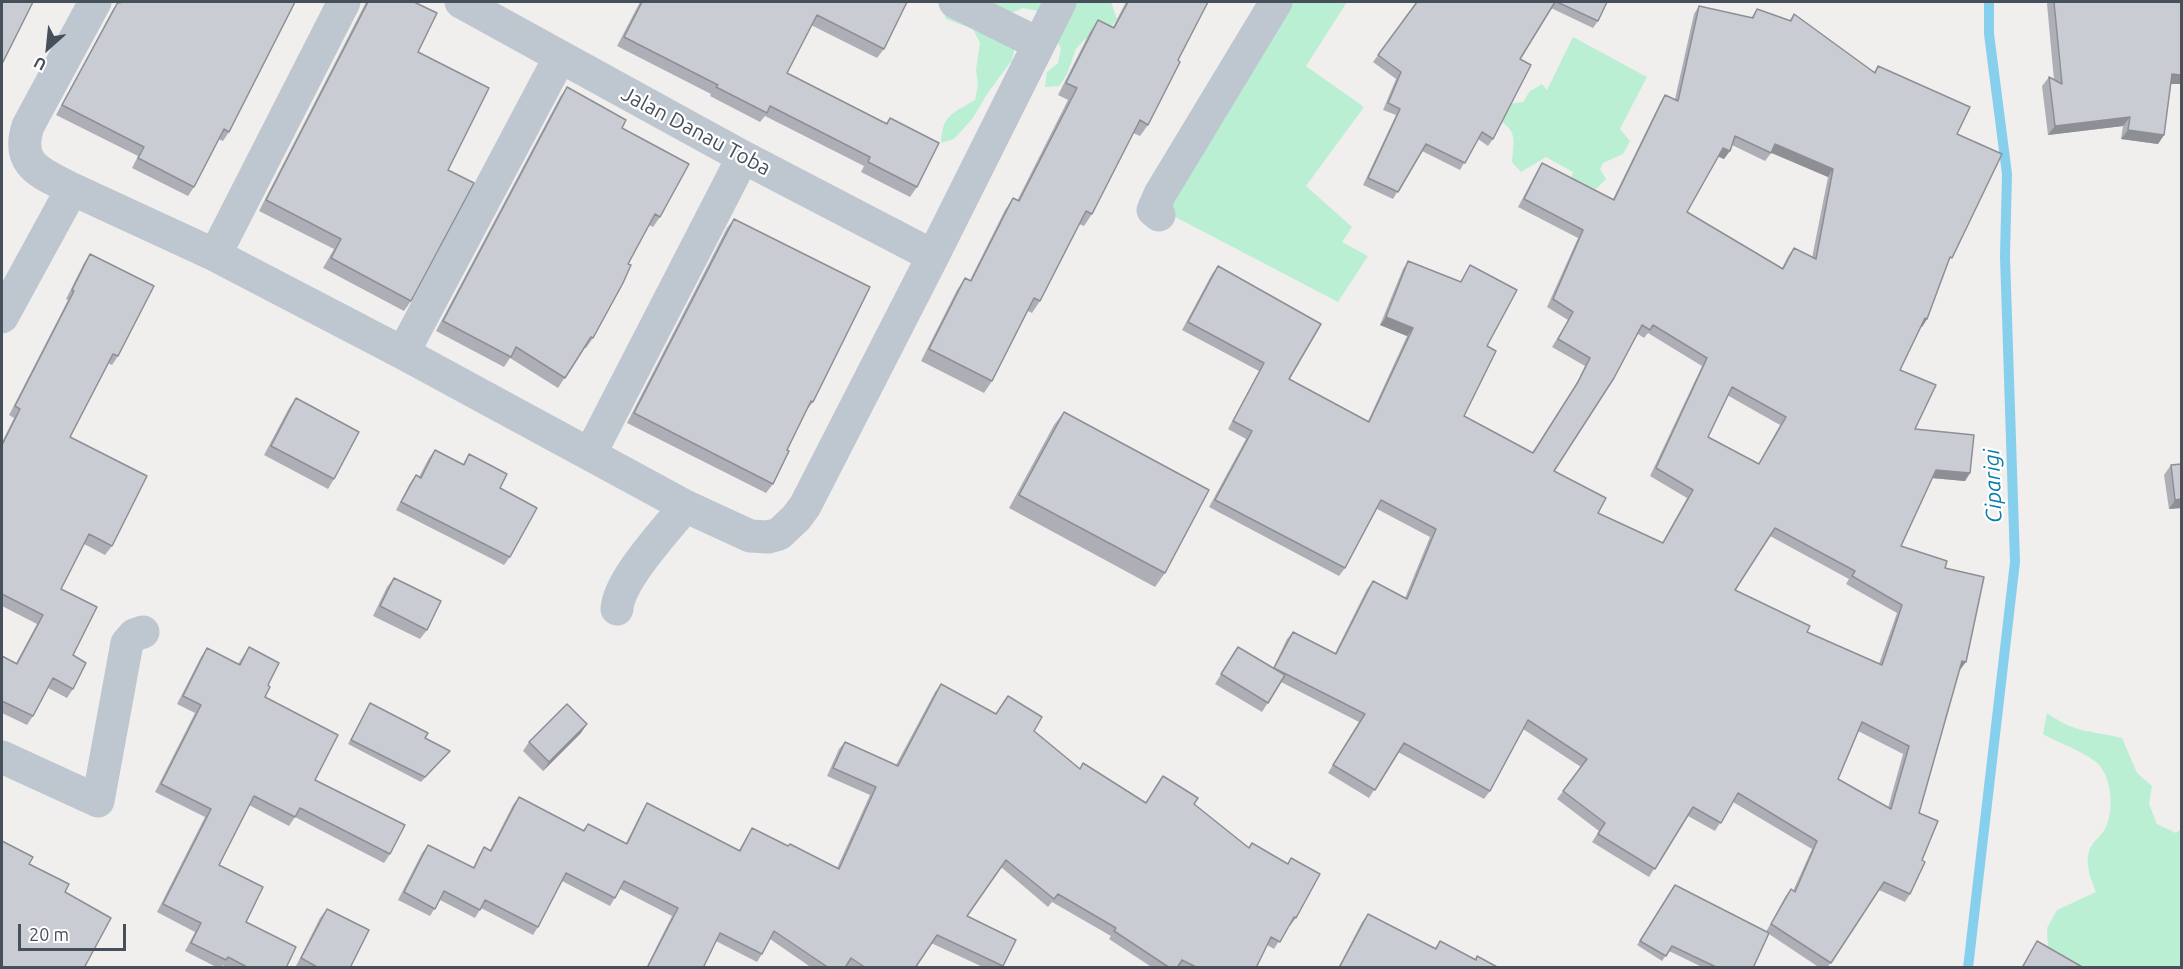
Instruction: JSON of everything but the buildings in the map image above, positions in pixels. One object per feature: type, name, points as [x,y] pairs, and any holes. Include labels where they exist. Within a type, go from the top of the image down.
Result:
[{"type":"street","points":[[95,2],[28,126],[24,144],[30,164],[37,171],[215,255],[685,506],[750,536],[768,537],[779,534],[788,527],[805,506],[1060,2]]},
{"type":"street","points":[[215,255],[344,2]]},
{"type":"street","name":"Jalan Danau Toba","points":[[461,2],[743,157],[933,256]]},
{"type":"street","points":[[955,2],[1039,44]]},
{"type":"street","points":[[1159,215],[1153,210],[1160,194],[1276,2]]},
{"type":"street","points":[[402,353],[560,57]]},
{"type":"street","points":[[590,454],[743,157]]},
{"type":"street","points":[[2,317],[72,189]]},
{"type":"street","points":[[617,609],[622,590],[629,578],[685,506]]},
{"type":"street","points":[[2,757],[98,801],[127,643],[134,635],[143,632]]},
{"type":"green space","points":[[943,2],[1111,2],[1117,19],[1110,28],[1099,36],[1085,39],[1076,49],[1067,74],[1059,86],[1045,87],[1047,72],[1058,63],[1061,48],[1038,11],[1023,8],[1009,14],[1015,47],[1012,60],[973,118],[954,139],[941,143],[946,121],[955,112],[975,100],[980,43],[973,29],[946,19],[941,5]]},
{"type":"green space","points":[[1268,2],[1347,2],[1306,66],[1364,107],[1306,186],[1352,227],[1342,242],[1368,256],[1338,302],[1160,209]]},
{"type":"green space","points":[[1573,37],[1647,77],[1620,129],[1630,141],[1623,154],[1603,163],[1600,169],[1606,179],[1596,189],[1571,179],[1573,172],[1546,157],[1521,172],[1512,162],[1514,141],[1511,131],[1494,118],[1509,104],[1523,102],[1530,91],[1542,84],[1547,90]]},
{"type":"green space","points":[[2047,713],[2075,728],[2122,738],[2137,773],[2152,786],[2149,804],[2157,824],[2176,833],[2181,829],[2181,967],[2033,968],[2048,948],[2047,928],[2057,910],[2096,892],[2089,872],[2088,856],[2092,845],[2105,829],[2111,806],[2107,780],[2100,766],[2081,753],[2043,734]]},
{"type":"waterway","name":"Ciparigi","points":[[1968,968],[2015,562],[2005,256],[2007,174],[1989,34],[1989,2]]}]
